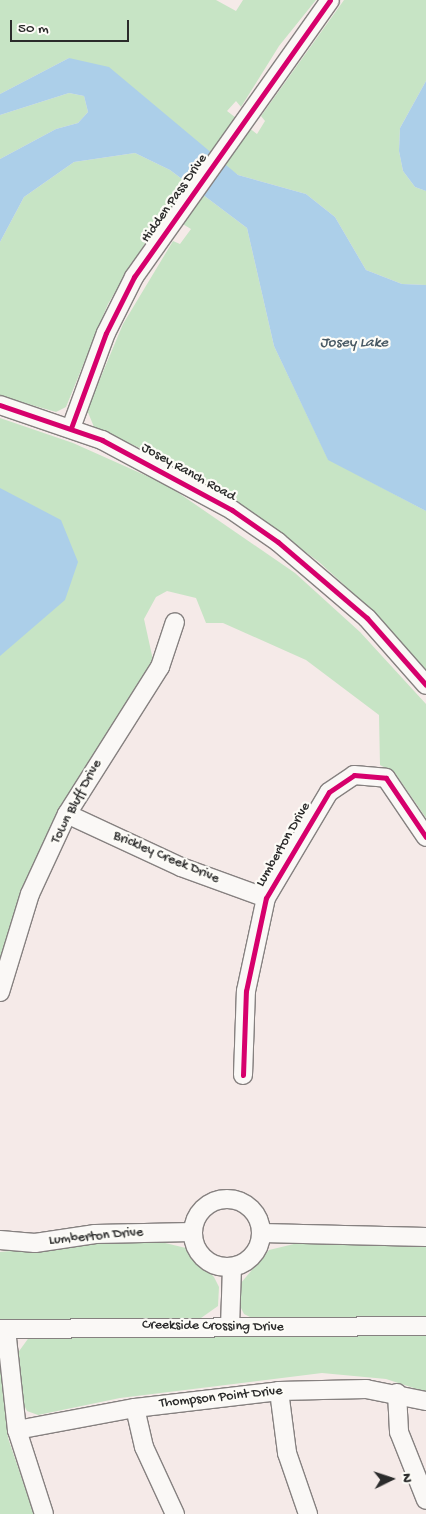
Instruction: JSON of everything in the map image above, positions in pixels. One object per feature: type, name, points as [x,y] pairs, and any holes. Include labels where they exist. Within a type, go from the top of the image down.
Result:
[{"type":"street","name":"Hidden Pass Drive","points":[[70,428],[120,301],[172,223],[330,0]]},
{"type":"street","name":"Josey Ranch Road","points":[[0,405],[70,428],[185,481],[278,542],[367,618],[426,685]]},
{"type":"street","name":"Town Bluff Drive","points":[[0,992],[30,894],[67,814],[160,667],[175,622]]},
{"type":"street","name":"Lumberton Drive","points":[[243,1075],[246,990],[266,898],[321,803],[343,779],[354,775],[375,774],[394,783],[426,837]]},
{"type":"street","name":"Brickley Creek Drive","points":[[67,814],[181,867],[266,898]]},
{"type":"street","points":[[228,1199],[254,1211],[262,1233],[256,1252],[232,1268],[209,1262],[200,1254],[193,1232],[202,1210],[228,1199]]},
{"type":"street","name":"Lumberton Drive","points":[[0,1240],[35,1243],[95,1234],[193,1232]]},
{"type":"street","points":[[262,1233],[426,1237]]},
{"type":"street","points":[[230,1327],[232,1268]]},
{"type":"street","name":"Creekside Crossing Drive","points":[[3,1329],[426,1326]]},
{"type":"street","points":[[3,1329],[17,1430],[44,1514]]},
{"type":"street","name":"Thompson Point Drive","points":[[17,1430],[135,1408],[279,1391],[335,1388],[397,1393],[426,1401]]},
{"type":"street","points":[[279,1391],[287,1453],[308,1514]]},
{"type":"street","points":[[397,1393],[399,1432],[426,1500]]},
{"type":"street","points":[[135,1408],[144,1447],[175,1514]]},
{"type":"green space","points":[[0,0],[216,0],[236,11],[243,0],[316,0],[279,46],[241,107],[236,101],[227,111],[257,134],[265,121],[261,116],[344,0],[426,0],[426,81],[400,128],[399,151],[403,171],[415,187],[426,191],[426,285],[402,284],[366,270],[335,217],[306,194],[238,175],[69,58],[0,94]]},
{"type":"green space","points":[[69,93],[84,96],[88,112],[78,123],[56,129],[0,159],[0,115]]},
{"type":"green space","points":[[135,153],[170,170],[247,228],[274,346],[328,459],[426,511],[426,672],[376,614],[319,562],[250,511],[181,467],[94,427],[87,410],[123,324],[173,241],[180,244],[191,229],[161,211],[152,223],[155,227],[108,304],[66,407],[56,412],[0,396],[0,242],[24,197],[74,162]]},
{"type":"green space","points":[[0,418],[73,443],[167,485],[295,573],[360,632],[426,704],[426,818],[395,773],[380,765],[379,715],[306,660],[223,623],[206,623],[196,598],[167,591],[156,597],[144,619],[153,660],[61,810],[0,966]]},
{"type":"green space","points":[[103,1242],[165,1243],[186,1248],[214,1277],[219,1287],[218,1306],[201,1318],[0,1320],[0,1252]]},
{"type":"green space","points":[[294,1244],[426,1244],[426,1317],[254,1319],[244,1314],[237,1300],[240,1284],[269,1250]]},
{"type":"green space","points":[[30,1336],[426,1336],[426,1392],[386,1379],[322,1373],[120,1398],[38,1415],[27,1411],[21,1399],[17,1354]]},
{"type":"green space","points":[[0,1358],[8,1438],[34,1514],[0,1514]]},
{"type":"water","name":"Josey Lake","points":[[69,58],[109,67],[238,175],[306,194],[335,217],[366,270],[402,284],[426,285],[426,511],[328,460],[274,346],[247,228],[170,170],[135,153],[74,162],[24,197],[0,242],[0,159],[56,129],[78,123],[88,112],[84,96],[69,93],[0,115],[0,94]]},
{"type":"water","points":[[426,81],[426,191],[415,187],[403,171],[399,151],[400,128]]},
{"type":"water","points":[[0,488],[61,520],[78,562],[65,600],[0,656]]},
{"type":"cycle path","points":[[71,428],[106,333],[134,277],[330,0]]},
{"type":"cycle path","points":[[0,405],[102,440],[232,510],[278,542],[367,618],[426,685]]},
{"type":"cycle path","points":[[243,1075],[246,991],[266,898],[329,792],[354,775],[386,778],[426,837]]}]
